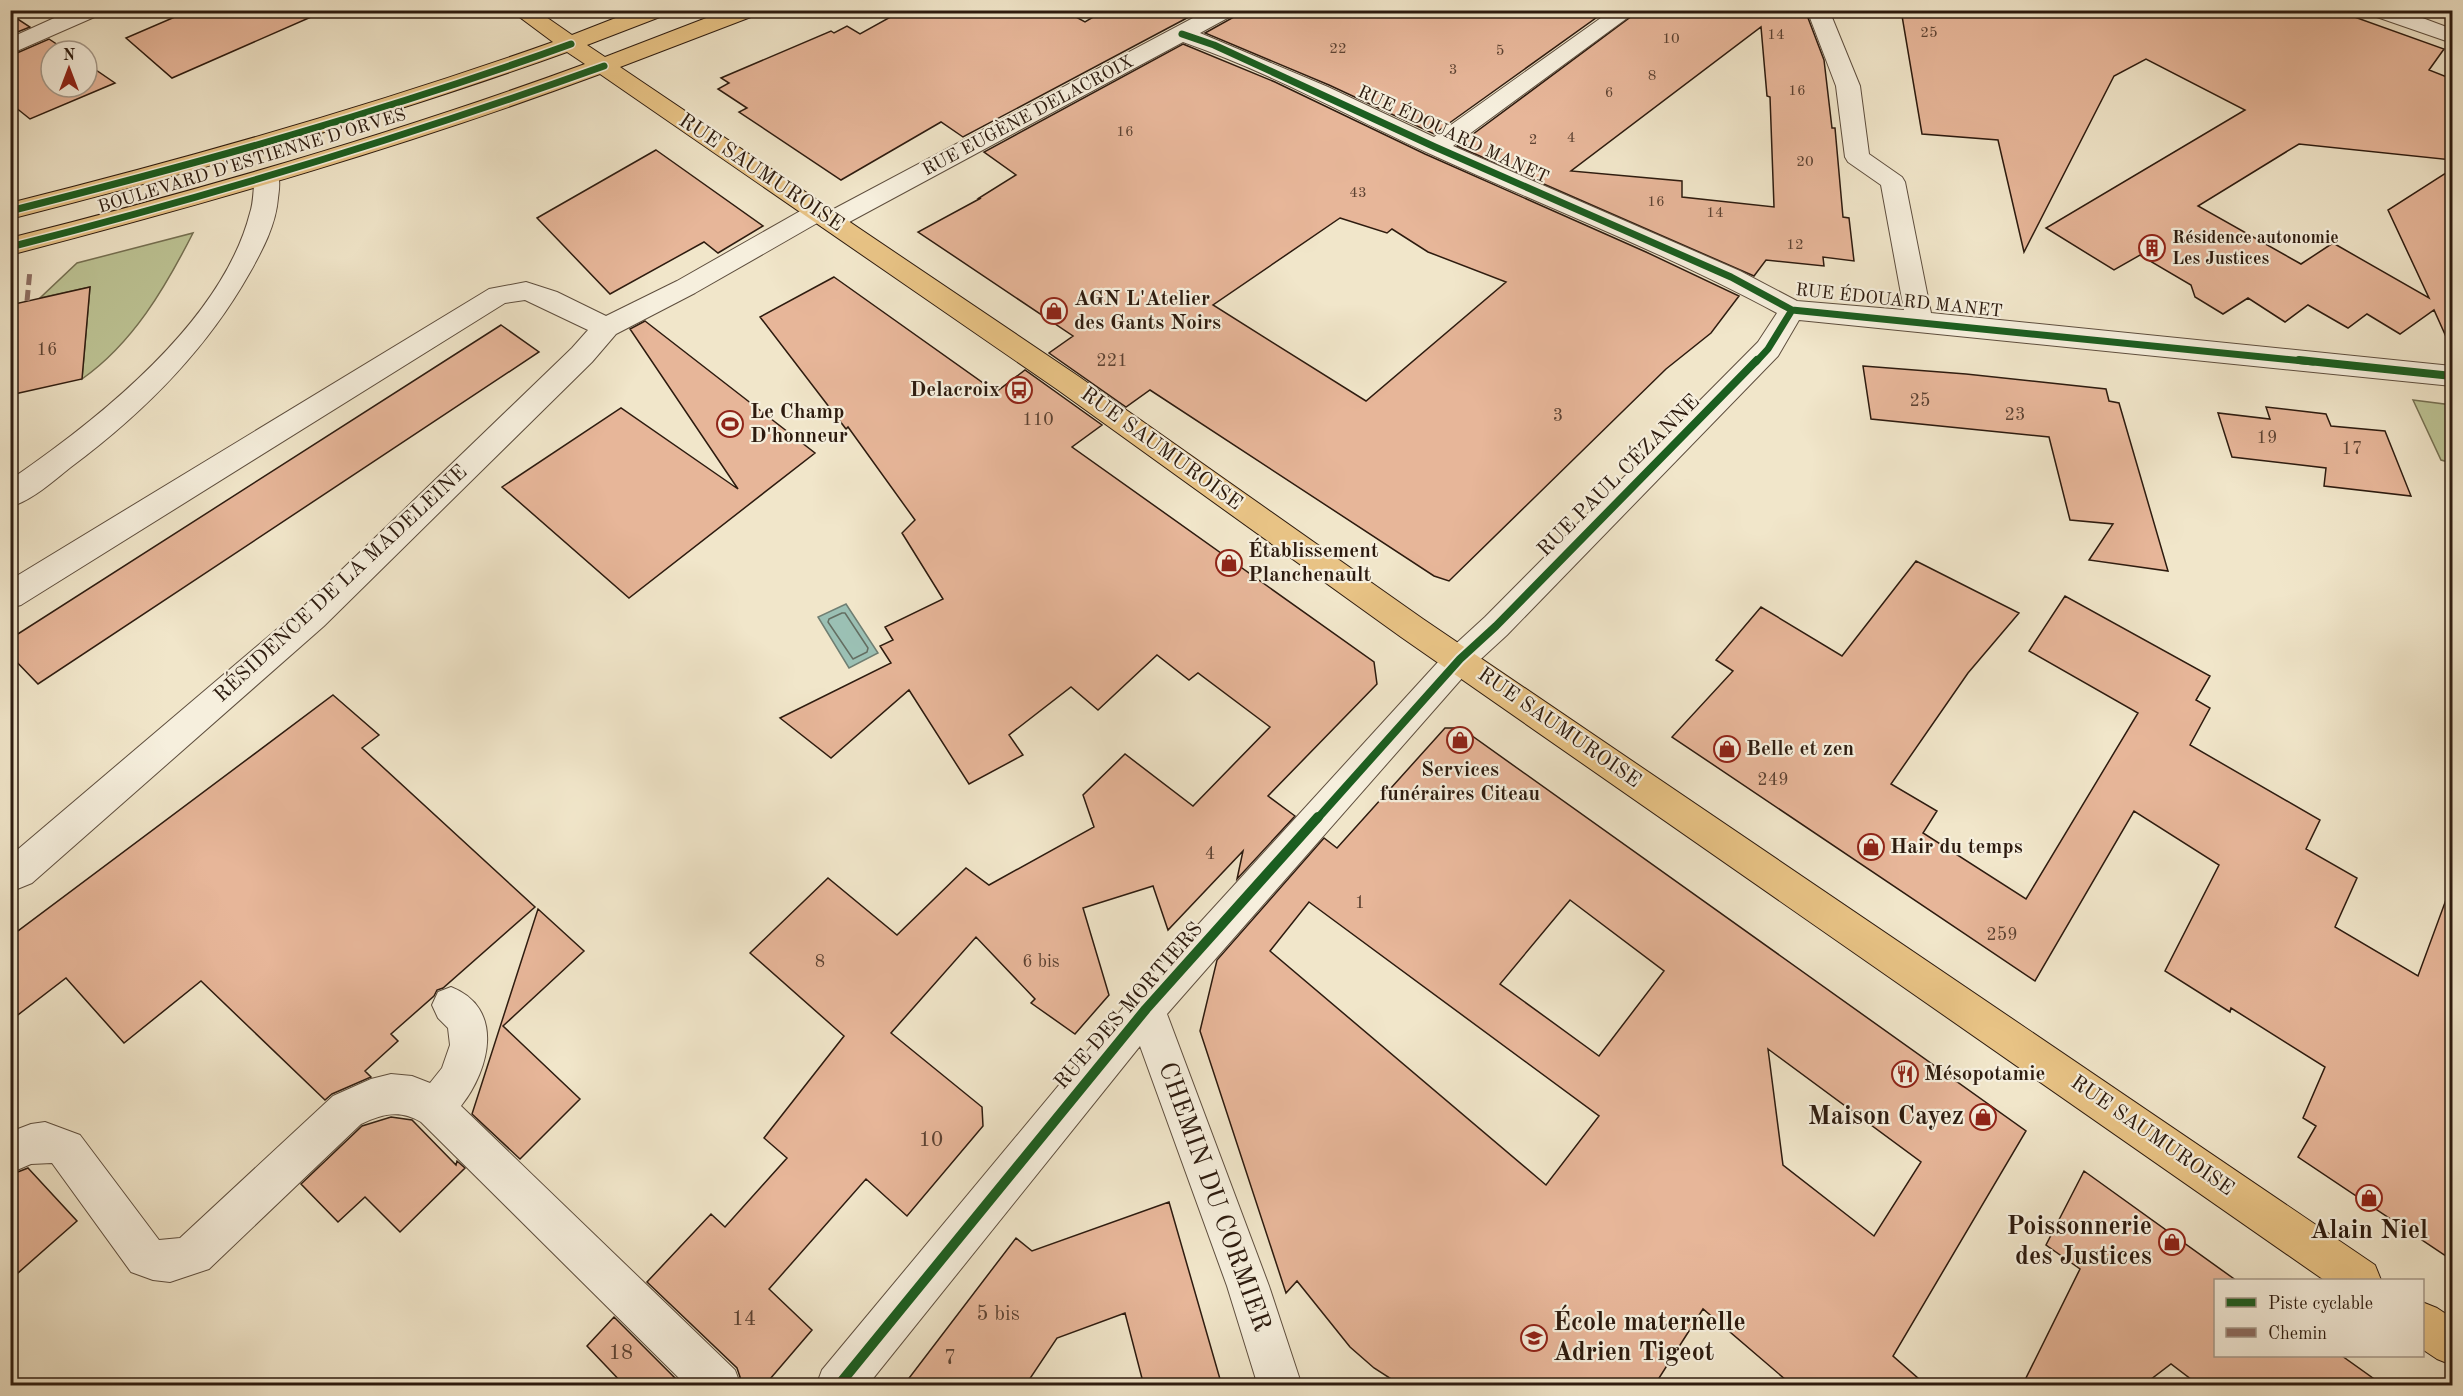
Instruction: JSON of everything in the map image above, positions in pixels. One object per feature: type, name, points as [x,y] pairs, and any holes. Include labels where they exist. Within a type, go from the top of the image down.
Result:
[{"type":"main road","name":"RUE SAUMUROISE","points":[[521,10],[1068,383],[1460,659],[2357,1279]]},
{"type":"main road","name":"BOULEVARD D'ESTIENNE D'ORVES","points":[[10,211],[260,145],[505,68],[657,10]]},
{"type":"main road","name":"BOULEVARD D'ESTIENNE D'ORVES","points":[[10,247],[267,177],[381,141],[604,66],[748,10]]},
{"type":"main road","points":[[2424,1324],[2452,1344]]},
{"type":"street","points":[[10,47],[91,10]]},
{"type":"street","name":"RUE EUGÈNE DELACROIX","points":[[824,217],[1225,10]]},
{"type":"street","points":[[1435,147],[1627,10]]},
{"type":"street","points":[[1818,10],[1848,86],[1857,157],[1893,182],[1919,321]]},
{"type":"street","points":[[2379,10],[2452,36]]},
{"type":"street","name":"RUE ÉDOUARD MANET","points":[[1182,34],[1215,45],[1320,92],[1435,147],[1731,278],[1792,310],[2452,376]]},
{"type":"street","points":[[10,496],[92,436],[138,396],[176,357],[208,318],[233,280],[251,245],[265,204],[267,177]]},
{"type":"street","name":"RÉSIDENCE DE LA MADELEINE","points":[[10,876],[19,871],[313,616],[582,355],[606,327],[824,217]]},
{"type":"street","points":[[10,596],[498,295],[526,291],[548,298],[606,327]]},
{"type":"street","name":"RUE PAUL CÉZANNE","points":[[1460,659],[1732,387],[1768,349],[1792,310]]},
{"type":"street","name":"RUE DES MORTIERS","points":[[838,1386],[1146,1009],[1460,659]]},
{"type":"street","points":[[435,1108],[458,1079],[469,1046],[466,1020],[451,1005]]},
{"type":"street","name":"CHEMIN DU CORMIER","points":[[1146,1009],[1248,1286],[1280,1386]]},
{"type":"street","points":[[10,1153],[40,1141],[55,1142],[66,1149],[146,1257],[158,1262],[172,1263],[200,1249],[347,1110],[374,1097],[400,1093],[419,1097],[435,1108],[718,1386]]},
{"type":"green space","points":[[193,233],[146,313],[117,349],[82,379],[90,287],[40,298],[77,263]]},
{"type":"green space","points":[[2413,400],[2452,405],[2452,463],[2441,460]]},
{"type":"water","points":[[846,604],[878,653],[849,668],[818,617]]},
{"type":"building","points":[[191,10],[327,10],[172,78],[126,38]]},
{"type":"building","points":[[903,10],[1063,10],[1085,22],[1105,10],[1202,10],[963,137],[941,122],[841,180],[739,112],[747,108],[718,89],[729,83],[721,78],[831,31],[834,33],[847,26],[860,34]]},
{"type":"building","points":[[1238,10],[1607,10],[1434,134],[1329,85],[1205,33],[1234,17]]},
{"type":"building","points":[[1640,10],[1805,10],[1824,60],[1832,128],[1835,128],[1843,217],[1849,218],[1854,261],[1823,257],[1824,266],[1766,260],[1754,276],[1457,146]],"holes":[[[1761,27],[1767,96],[1770,97],[1774,207],[1682,197],[1682,181],[1571,171]]]},
{"type":"building","points":[[1901,10],[2335,10],[2444,49],[2429,70],[2452,79],[2452,160],[2299,144],[2198,206],[2301,264],[2333,243],[2429,298],[2388,210],[2452,169],[2452,350],[2434,310],[2400,334],[2367,314],[2348,328],[2308,305],[2285,322],[2248,298],[2223,314],[2195,297],[2191,285],[2140,255],[2114,270],[2046,228],[2245,110],[2146,59],[2114,76],[2024,252],[1998,140],[1922,134]]},
{"type":"building","points":[[10,14],[30,27],[10,35]]},
{"type":"building","points":[[39,43],[39,99],[77,99],[30,119],[10,103],[10,56]]},
{"type":"building","points":[[1183,44],[1275,82],[1425,154],[1739,296],[1711,333],[1666,369],[1449,581],[1434,576],[1150,390],[1126,407],[1049,353],[1073,336],[918,232],[981,198],[979,198],[1016,175],[984,152]],"holes":[[[1340,218],[1387,233],[1392,229],[1428,252],[1506,282],[1366,401],[1213,305]]]},
{"type":"building","points":[[99,72],[115,83],[99,90]]},
{"type":"building","points":[[656,150],[763,226],[718,253],[704,242],[610,294],[537,218]]},
{"type":"building","points":[[834,277],[996,392],[1025,370],[1102,425],[1072,447],[1374,662],[1377,684],[1268,796],[1295,816],[1237,879],[1243,851],[1168,930],[1153,886],[1083,908],[1109,995],[1075,1034],[1031,1003],[1035,999],[976,937],[891,1033],[982,1107],[983,1126],[907,1216],[866,1179],[769,1289],[812,1330],[764,1386],[743,1386],[737,1368],[647,1282],[711,1214],[725,1227],[787,1158],[764,1138],[844,1036],[750,953],[828,878],[897,935],[966,868],[989,885],[1094,827],[1083,795],[1125,754],[1193,806],[1270,727],[1198,673],[1189,680],[1157,655],[1098,710],[1071,687],[1009,735],[1023,755],[969,784],[909,690],[831,758],[780,718],[891,663],[880,646],[893,640],[885,627],[943,599],[902,533],[915,520],[848,427],[846,429],[760,317]]},
{"type":"building","points":[[90,287],[82,379],[10,395],[10,305]]},
{"type":"building","points":[[645,321],[815,453],[629,598],[502,487],[621,408],[738,489],[630,329]]},
{"type":"building","points":[[501,325],[539,352],[38,684],[10,655],[10,639]]},
{"type":"building","points":[[1863,366],[2106,389],[2109,401],[2119,403],[2168,571],[2089,560],[2113,524],[2070,520],[2049,437],[1871,419]]},
{"type":"building","points":[[2266,407],[2326,414],[2331,426],[2385,431],[2411,496],[2324,486],[2326,468],[2232,457],[2218,413],[2270,419]]},
{"type":"building","points":[[1916,561],[2019,613],[1968,673],[1891,784],[1937,811],[1923,833],[2026,899],[2138,713],[2029,651],[2065,596],[2210,676],[2196,700],[2210,708],[2190,745],[2320,820],[2306,849],[2357,878],[2335,927],[2418,976],[2447,897],[2452,898],[2452,1260],[2298,1157],[2316,1126],[2303,1118],[2325,1067],[2231,1008],[2230,1012],[2165,971],[2219,865],[2134,811],[2035,981],[1672,737],[1733,671],[1716,660],[1761,607],[1842,656]]},
{"type":"building","points":[[333,695],[379,735],[362,748],[535,907],[443,988],[437,990],[434,996],[391,1034],[398,1041],[365,1071],[371,1077],[332,1094],[325,1100],[201,981],[124,1043],[66,978],[10,1021],[10,937]]},
{"type":"building","points":[[1445,728],[1461,728],[2026,1131],[1893,1356],[1927,1386],[1793,1386],[1703,1309],[1654,1386],[1402,1386],[1374,1368],[1350,1347],[1297,1281],[1286,1293],[1200,1031],[1217,960],[1324,838],[1337,848]],"holes":[[[1570,900],[1664,971],[1599,1056],[1500,984]],[[1309,902],[1599,1116],[1546,1185],[1270,951]],[[1768,1049],[1921,1162],[1874,1236],[1783,1165]]]},
{"type":"building","points":[[538,909],[584,951],[503,1026],[580,1099],[520,1159],[472,1114]]},
{"type":"building","points":[[391,1117],[412,1120],[456,1165],[457,1161],[465,1168],[400,1232],[365,1197],[338,1222],[301,1184],[362,1126]]},
{"type":"building","points":[[28,1168],[77,1221],[10,1280],[10,1175]]},
{"type":"building","points":[[2084,1171],[2234,1279],[2214,1279],[2214,1357],[2343,1357],[2384,1386],[2200,1386],[2171,1364],[2142,1386],[2022,1386],[2080,1269],[2046,1245]]},
{"type":"building","points":[[1169,1202],[1222,1386],[1144,1386],[1125,1313],[1057,1338],[1025,1386],[903,1386],[1016,1238],[1032,1251]]},
{"type":"building","points":[[614,1317],[683,1386],[625,1386],[587,1346]]},
{"type":"marked path","points":[[27,301],[30,270]]},
{"type":"cycle path","points":[[1182,34],[1214,45],[1435,147],[1731,277],[1792,310],[2452,376]]},
{"type":"cycle path","points":[[10,211],[293,136],[433,93],[571,44]]},
{"type":"cycle path","points":[[10,247],[160,208],[310,164],[458,117],[604,66]]},
{"type":"cycle path","points":[[838,1386],[1146,1009],[1460,659],[1496,626],[1768,349],[1792,310]]},
{"type":"place","name":"Résidence autonomie Les Justices","points":[[2152,248]]},
{"type":"place","name":"AGN L'Atelier des Gants Noirs","points":[[1054,311]]},
{"type":"place","name":"Delacroix","points":[[1019,390]]},
{"type":"place","name":"Le Champ D'honneur","points":[[730,424]]},
{"type":"place","name":"Établissement Planchenault","points":[[1229,563]]},
{"type":"place","name":"Services funéraires Citeau","points":[[1460,740]]},
{"type":"place","name":"Belle et zen","points":[[1727,749]]},
{"type":"place","name":"Hair du temps","points":[[1871,847]]},
{"type":"place","name":"Mésopotamie","points":[[1905,1074]]},
{"type":"place","name":"Maison Cayez","points":[[1983,1117]]},
{"type":"place","name":"Alain Niel","points":[[2369,1198]]},
{"type":"place","name":"Poissonnerie des Justices","points":[[2172,1242]]},
{"type":"place","name":"École maternelle Adrien Tigeot","points":[[1534,1338]]}]
